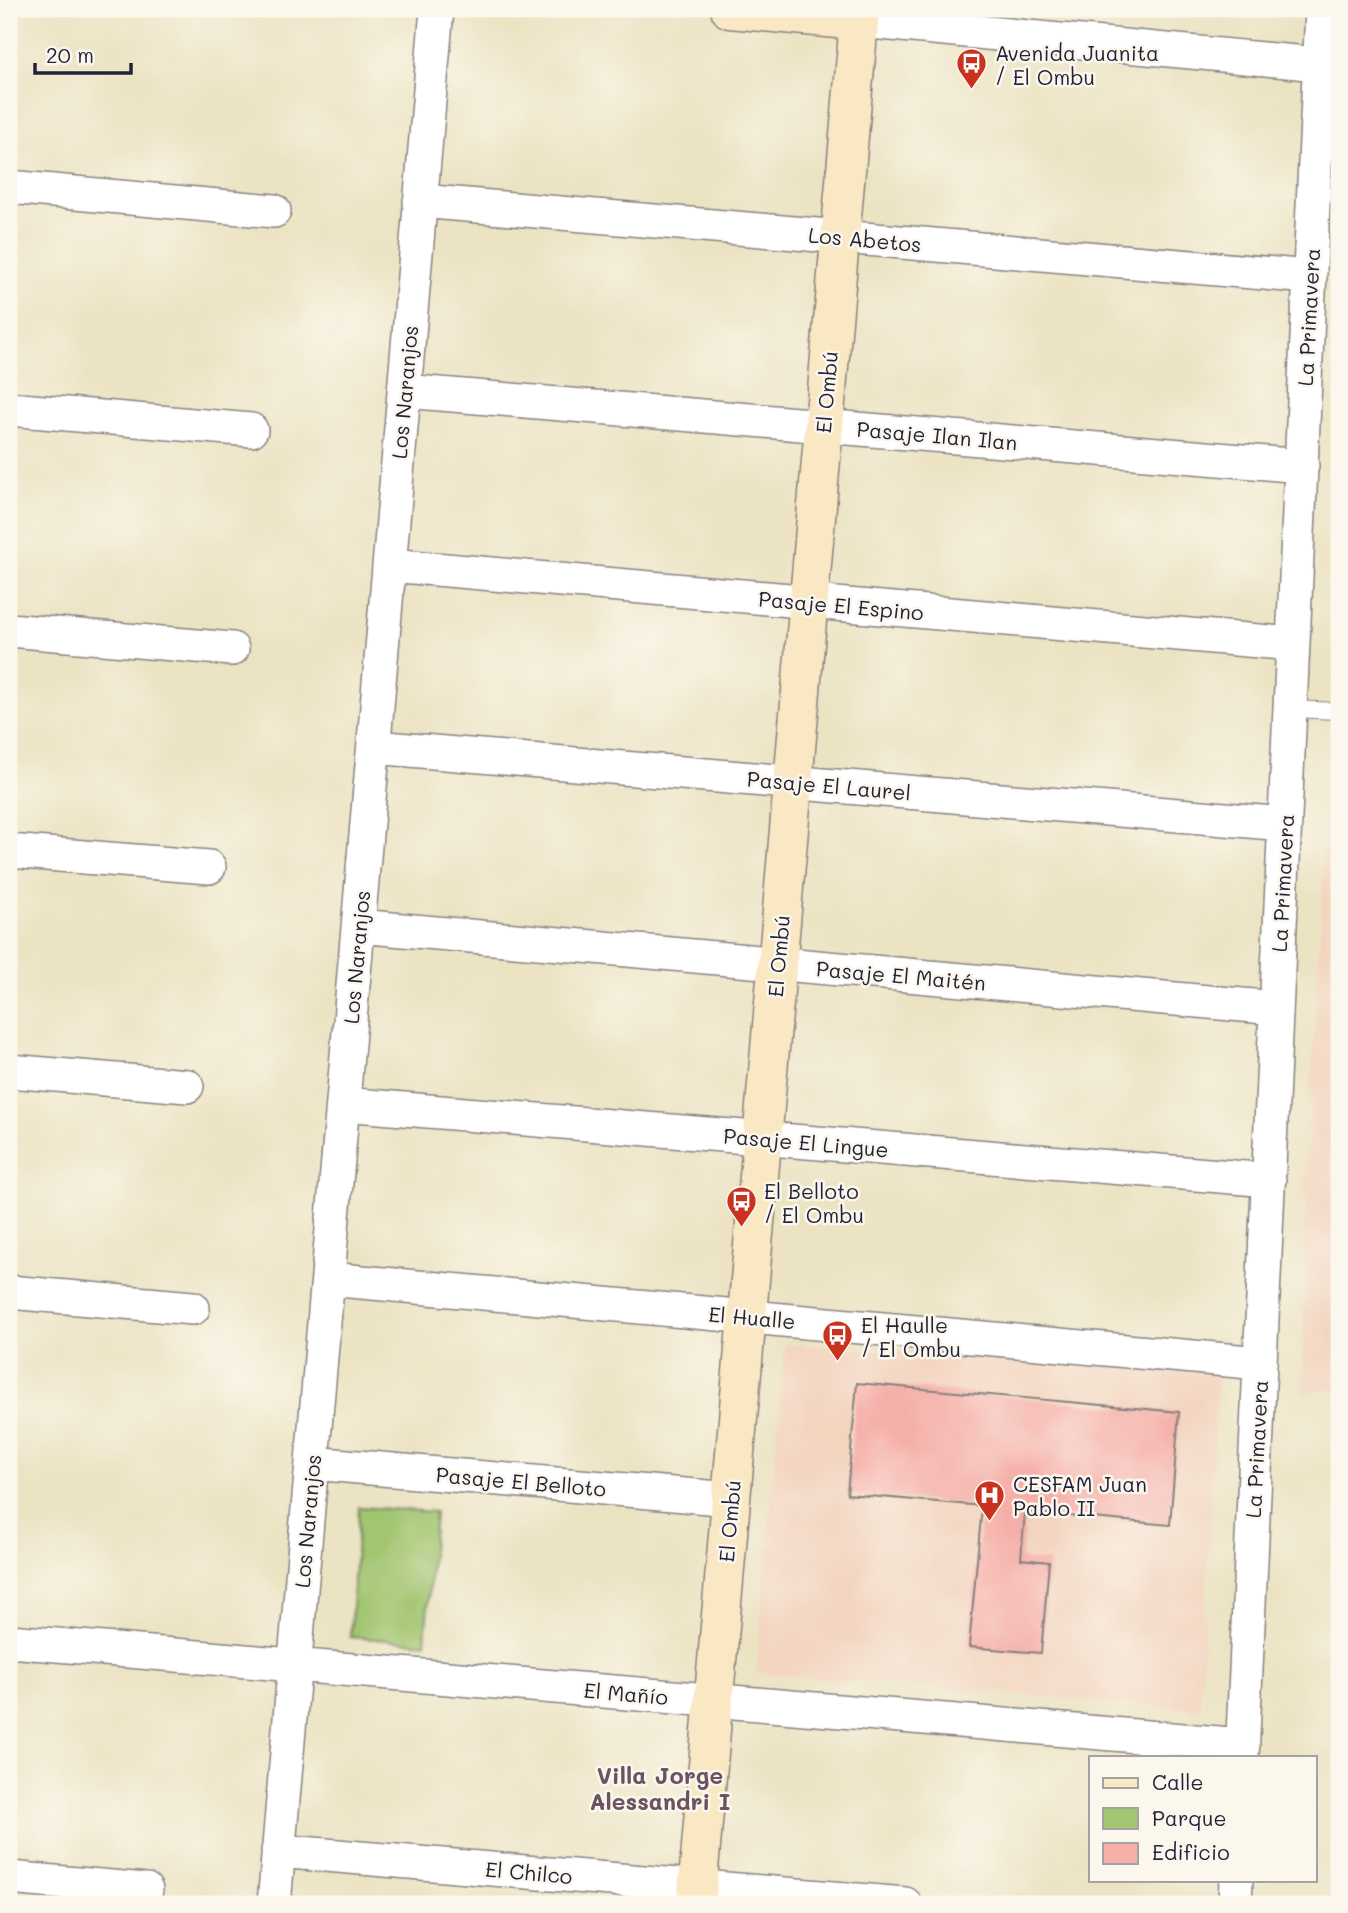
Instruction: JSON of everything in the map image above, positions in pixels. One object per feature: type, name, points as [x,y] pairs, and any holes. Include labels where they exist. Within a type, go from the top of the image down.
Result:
[{"type":"street","name":"Los Naranjos","points":[[274,1904],[437,9]]},
{"type":"street","points":[[730,9],[859,15],[1329,65]]},
{"type":"street","name":"La Primavera","points":[[1242,1751],[1310,277],[1329,65],[1322,9]]},
{"type":"street","name":"El Ombú","points":[[696,1895],[859,15]]},
{"type":"street","points":[[9,187],[274,211]]},
{"type":"street","name":"Los Abetos","points":[[420,201],[1310,277]]},
{"type":"street","name":"Pasaje Ilan Ilan","points":[[404,391],[1301,466]]},
{"type":"street","points":[[9,409],[251,430]]},
{"type":"street","name":"Pasaje El Espino","points":[[389,565],[1293,644]]},
{"type":"street","points":[[9,629],[232,649]]},
{"type":"street","name":"Pasaje El Laurel","points":[[374,747],[1285,824]]},
{"type":"street","points":[[9,850],[209,867]]},
{"type":"street","name":"Pasaje El Maitén","points":[[358,926],[1276,1009]]},
{"type":"street","points":[[9,1071],[187,1086]]},
{"type":"street","name":"Pasaje El Lingue","points":[[343,1104],[1269,1180]]},
{"type":"street","name":"El Hualle","points":[[328,1279],[1260,1363]]},
{"type":"street","points":[[9,1292],[193,1308]]},
{"type":"street","name":"Pasaje El Belloto","points":[[312,1463],[730,1499]]},
{"type":"street","name":"El Mañío","points":[[9,1641],[713,1700],[1242,1751]]},
{"type":"street","name":"El Chilco","points":[[278,1851],[696,1895],[905,1904]]},
{"type":"street","points":[[9,1878],[146,1890]]},
{"type":"street","points":[[1235,1904],[1236,1882]]},
{"type":"lane","points":[[1290,709],[1339,711]]},
{"type":"shaded area","points":[[1334,672],[1339,672],[1339,1391],[1313,1389],[1302,1396],[1306,1182]]},
{"type":"shaded area","name":"CESFAM Juan Pablo II","points":[[785,1344],[1218,1372],[1200,1710],[756,1673]]},
{"type":"green space","points":[[359,1507],[435,1512],[425,1643],[350,1637]]},
{"type":"building","points":[[857,1383],[1179,1412],[1170,1525],[1025,1512],[1021,1559],[1049,1562],[1041,1653],[969,1647],[982,1506],[847,1494]]},
{"type":"place","name":"Avenida Juanita / El Ombu","points":[[972,91]]},
{"type":"place","name":"El Belloto / El Ombu","points":[[741,1229]]},
{"type":"place","name":"El Haulle / El Ombu","points":[[838,1363]]},
{"type":"place","name":"CESFAM Juan Pablo II","points":[[990,1522]]},
{"type":"district","name":"Villa Jorge Alessandri I","points":[[660,1788]]}]
